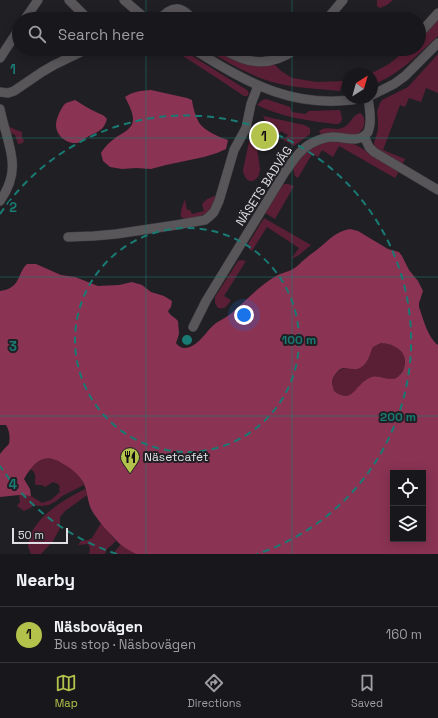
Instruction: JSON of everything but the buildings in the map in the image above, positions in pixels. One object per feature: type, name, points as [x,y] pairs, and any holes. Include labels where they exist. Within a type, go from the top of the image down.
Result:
[{"type":"street","points":[[30,12],[38,0]]},
{"type":"street","points":[[69,0],[81,12]]},
{"type":"street","points":[[124,0],[138,12]]},
{"type":"street","points":[[333,12],[342,0]]},
{"type":"street","points":[[167,12],[171,9],[182,10],[185,12]]},
{"type":"street","points":[[426,26],[438,13]]},
{"type":"street","points":[[0,58],[12,40]]},
{"type":"street","points":[[426,55],[438,43]]},
{"type":"street","points":[[0,92],[8,93],[14,91],[48,68],[73,56]]},
{"type":"street","points":[[204,56],[258,86],[287,96],[328,102],[342,101]]},
{"type":"street","points":[[238,56],[244,59],[260,62],[267,62],[285,56]]},
{"type":"street","points":[[378,93],[405,76],[425,56]]},
{"type":"street","points":[[68,237],[94,236],[176,226],[205,220],[210,216],[220,201],[234,150],[246,128],[251,104],[258,86]]},
{"type":"street","points":[[367,104],[371,124],[364,136],[369,147],[374,152],[438,190]]},
{"type":"street","points":[[0,109],[10,144],[13,171],[10,184],[0,201]]},
{"type":"street","name":"NÄSETS BADVÄG","points":[[194,327],[210,294],[285,172],[299,152],[305,147],[321,139],[332,137],[358,139],[364,136]]},
{"type":"shaded area","points":[[377,0],[393,0],[380,8],[377,6]]},
{"type":"shaded area","points":[[438,18],[438,36],[426,47],[426,31]]},
{"type":"shaded area","points":[[438,54],[438,93],[426,88],[421,102],[409,98],[405,107],[400,105],[383,150],[405,159],[402,165],[375,148],[374,143],[378,130],[377,112],[382,100],[408,87]]},
{"type":"shaded area","points":[[183,56],[192,56],[247,90],[249,93],[248,95],[244,96]]},
{"type":"shaded area","points":[[218,56],[232,56],[274,64],[281,71],[292,78],[317,82],[342,81],[342,84],[340,91],[289,86],[272,82],[246,72]]},
{"type":"shaded area","points":[[399,56],[416,56],[391,76],[378,83],[378,70]]},
{"type":"shaded area","points":[[151,90],[192,100],[197,119],[202,127],[228,140],[226,149],[204,157],[151,169],[122,169],[110,167],[103,161],[101,153],[108,144],[129,129],[133,119],[125,97],[134,92]]},
{"type":"shaded area","points":[[266,99],[290,107],[292,112],[305,114],[309,111],[340,110],[342,118],[341,122],[335,124],[295,118],[276,113],[257,105],[262,100]]},
{"type":"shaded area","points":[[75,100],[103,115],[107,119],[101,129],[97,132],[81,142],[73,143],[66,141],[60,136],[56,129],[56,125],[62,107],[66,103]]},
{"type":"shaded area","points":[[360,113],[365,121],[361,131],[355,135],[322,135],[319,131],[324,128],[339,129],[345,127],[357,114]]},
{"type":"shaded area","points":[[263,116],[304,125],[310,128],[310,134],[294,146],[282,139],[285,139],[288,135],[268,127]]},
{"type":"shaded area","points":[[8,126],[22,132],[22,138],[24,140],[23,143],[18,144],[15,135],[11,133],[13,145]]},
{"type":"shaded area","points":[[254,127],[260,169],[257,178],[249,181],[246,179],[243,170],[252,128]]},
{"type":"shaded area","points":[[343,141],[356,145],[399,171],[395,178],[339,146],[333,157],[322,150],[318,157],[312,154],[298,178],[295,176],[293,169],[295,165],[309,149],[322,143]]},
{"type":"shaded area","points":[[284,184],[294,186],[275,219],[265,213]]},
{"type":"shaded area","points":[[217,195],[210,211],[197,217],[185,219],[181,217],[181,211],[185,200],[187,210],[190,210],[192,214],[204,211],[202,204],[207,199]]},
{"type":"shaded area","points":[[264,218],[311,245],[299,255],[291,259],[299,248],[267,227],[252,251],[249,249],[248,244]]},
{"type":"shaded area","points":[[350,229],[358,231],[388,249],[399,252],[423,291],[419,307],[431,338],[438,345],[438,554],[136,554],[118,542],[96,517],[90,506],[85,486],[75,472],[58,461],[46,458],[32,467],[24,479],[30,489],[31,496],[19,495],[0,497],[0,454],[9,444],[10,437],[6,425],[0,425],[0,291],[8,289],[16,283],[22,270],[27,264],[36,264],[61,275],[75,277],[98,286],[119,285],[132,282],[142,285],[151,292],[164,296],[172,301],[171,307],[168,311],[178,321],[179,334],[176,343],[185,348],[196,344],[216,323],[232,313],[254,292],[270,280],[294,268],[340,232]],"holes":[[[381,343],[396,347],[403,353],[405,362],[400,375],[393,379],[372,377],[362,383],[354,392],[346,396],[334,391],[332,381],[338,371],[342,368],[360,368],[367,362],[373,347]]]},
{"type":"shaded area","points":[[238,261],[246,261],[224,296],[231,300],[226,307],[218,308],[215,303],[215,297]]},
{"type":"shaded area","points":[[381,343],[396,347],[403,353],[405,362],[402,372],[393,379],[375,377],[369,379],[352,394],[347,396],[341,395],[334,391],[332,381],[337,373],[345,368],[355,369],[363,366],[373,347]]},
{"type":"shaded area","points":[[44,458],[50,458],[62,462],[77,474],[84,485],[62,496],[49,505],[33,505],[24,511],[17,506],[20,502],[19,495],[31,496],[42,503],[51,500],[60,492],[60,487],[58,484],[53,482],[45,487],[35,484],[35,473],[30,469],[38,461]]},
{"type":"shaded area","points":[[85,489],[87,495],[65,511],[60,517],[60,528],[53,541],[41,554],[31,554],[28,546],[30,536],[40,520],[53,508]]},
{"type":"shaded area","points":[[101,523],[116,541],[107,549],[105,554],[89,554],[90,548],[88,544],[78,545],[81,541],[92,538]]},
{"type":"shaded area","points":[[121,544],[136,554],[113,554]]},
{"type":"place","name":"Näsbovägen","points":[[264,136]]},
{"type":"place","name":"Näsetcafét","points":[[130,474]]}]
